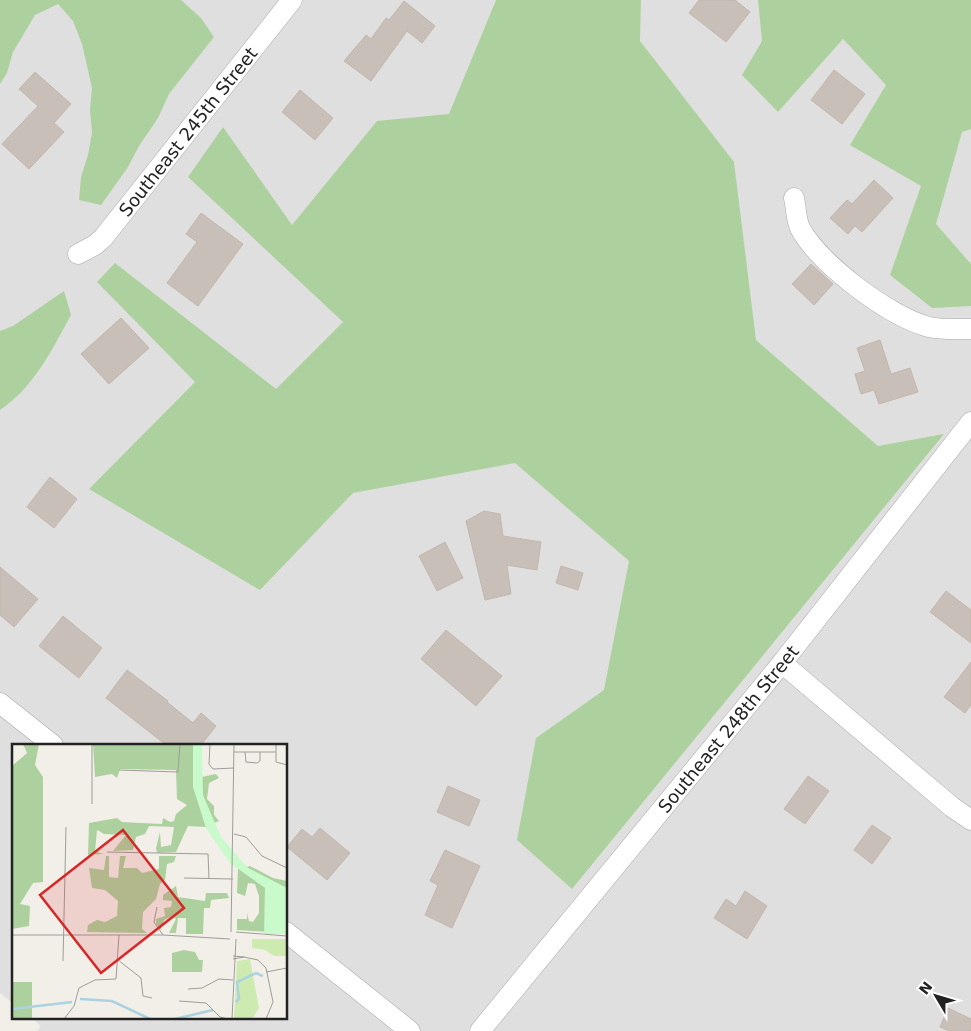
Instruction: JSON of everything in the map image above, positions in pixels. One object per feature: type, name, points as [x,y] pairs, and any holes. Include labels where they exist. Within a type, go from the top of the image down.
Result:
[{"type":"street","name":"Southeast 245th Street","points":[[78,254],[95,245],[102,238],[292,0]]},
{"type":"street","points":[[794,198],[800,227],[815,251],[854,284],[895,314],[930,327],[971,329]]},
{"type":"street","name":"Southeast 248th Street","points":[[480,1031],[782,663],[971,422]]},
{"type":"street","points":[[782,663],[952,807],[970,819]]},
{"type":"street","points":[[0,703],[52,744]]},
{"type":"street","points":[[288,934],[410,1031]]},
{"type":"shaded area","points":[[0,0],[971,0],[971,1031],[37,1031],[41,1026],[32,1018],[288,1018],[288,744],[12,744],[12,1002],[0,993]]},
{"type":"green space","points":[[0,0],[181,0],[201,18],[214,37],[169,94],[158,118],[139,146],[128,167],[101,205],[79,200],[81,177],[92,133],[90,109],[92,88],[82,44],[73,21],[58,4],[35,15],[13,52],[7,73],[0,84]]},
{"type":"green space","points":[[496,0],[641,0],[640,41],[734,162],[756,340],[878,446],[944,434],[572,889],[517,840],[536,738],[604,690],[629,561],[515,463],[353,493],[260,590],[89,489],[195,382],[97,282],[115,263],[276,389],[343,322],[188,177],[223,127],[292,225],[377,121],[449,114]]},
{"type":"green space","points":[[758,0],[971,0],[971,129],[962,132],[936,224],[971,264],[971,306],[932,308],[890,275],[921,186],[850,145],[886,85],[843,39],[778,112],[742,75],[762,41]]},
{"type":"green space","points":[[64,291],[71,315],[41,367],[23,390],[0,410],[0,331],[13,326]]},
{"type":"building","points":[[699,0],[735,0],[750,12],[726,42],[689,13]]},
{"type":"building","points":[[404,1],[435,26],[422,43],[407,31],[371,81],[344,61],[366,35],[371,39],[386,18],[389,20]]},
{"type":"building","points":[[834,70],[865,94],[842,124],[811,100]]},
{"type":"building","points":[[35,72],[71,104],[54,123],[64,132],[29,169],[2,144],[38,106],[19,89]]},
{"type":"building","points":[[300,90],[333,118],[315,140],[282,112]]},
{"type":"building","points":[[874,180],[893,198],[862,232],[855,226],[848,234],[830,218],[847,200],[852,204]]},
{"type":"building","points":[[201,213],[243,244],[198,306],[167,283],[197,242],[186,234]]},
{"type":"building","points":[[811,264],[833,284],[814,305],[792,284]]},
{"type":"building","points":[[121,318],[149,348],[109,384],[81,354]]},
{"type":"building","points":[[880,340],[891,374],[910,368],[918,392],[879,404],[874,390],[861,394],[855,374],[865,371],[857,348]]},
{"type":"building","points":[[50,477],[77,499],[54,528],[27,507]]},
{"type":"building","points":[[484,511],[500,514],[503,536],[541,542],[537,570],[507,565],[511,594],[485,600],[466,521]]},
{"type":"building","points":[[445,542],[463,578],[437,591],[419,556]]},
{"type":"building","points":[[561,566],[583,573],[578,590],[556,583]]},
{"type":"building","points":[[0,567],[38,599],[14,627],[0,615]]},
{"type":"building","points":[[946,591],[971,610],[971,643],[930,612]]},
{"type":"building","points":[[63,616],[102,648],[79,678],[39,646]]},
{"type":"building","points":[[446,630],[502,676],[476,706],[421,659]]},
{"type":"building","points":[[971,662],[971,705],[965,713],[944,697]]},
{"type":"building","points":[[127,670],[168,701],[193,723],[201,713],[216,726],[202,744],[165,744],[106,698]]},
{"type":"building","points":[[808,776],[829,791],[805,824],[784,809]]},
{"type":"building","points":[[448,786],[480,800],[469,826],[437,812]]},
{"type":"building","points":[[872,825],[891,838],[872,864],[854,850]]},
{"type":"building","points":[[320,828],[350,853],[327,880],[288,848],[302,829],[312,837]]},
{"type":"building","points":[[445,850],[480,866],[452,928],[425,915],[438,885],[430,881]]},
{"type":"building","points":[[745,891],[767,906],[747,939],[714,918],[726,899],[736,906]]},
{"type":"building","points":[[948,1008],[971,1019],[971,1031],[949,1031],[940,1027]]}]
